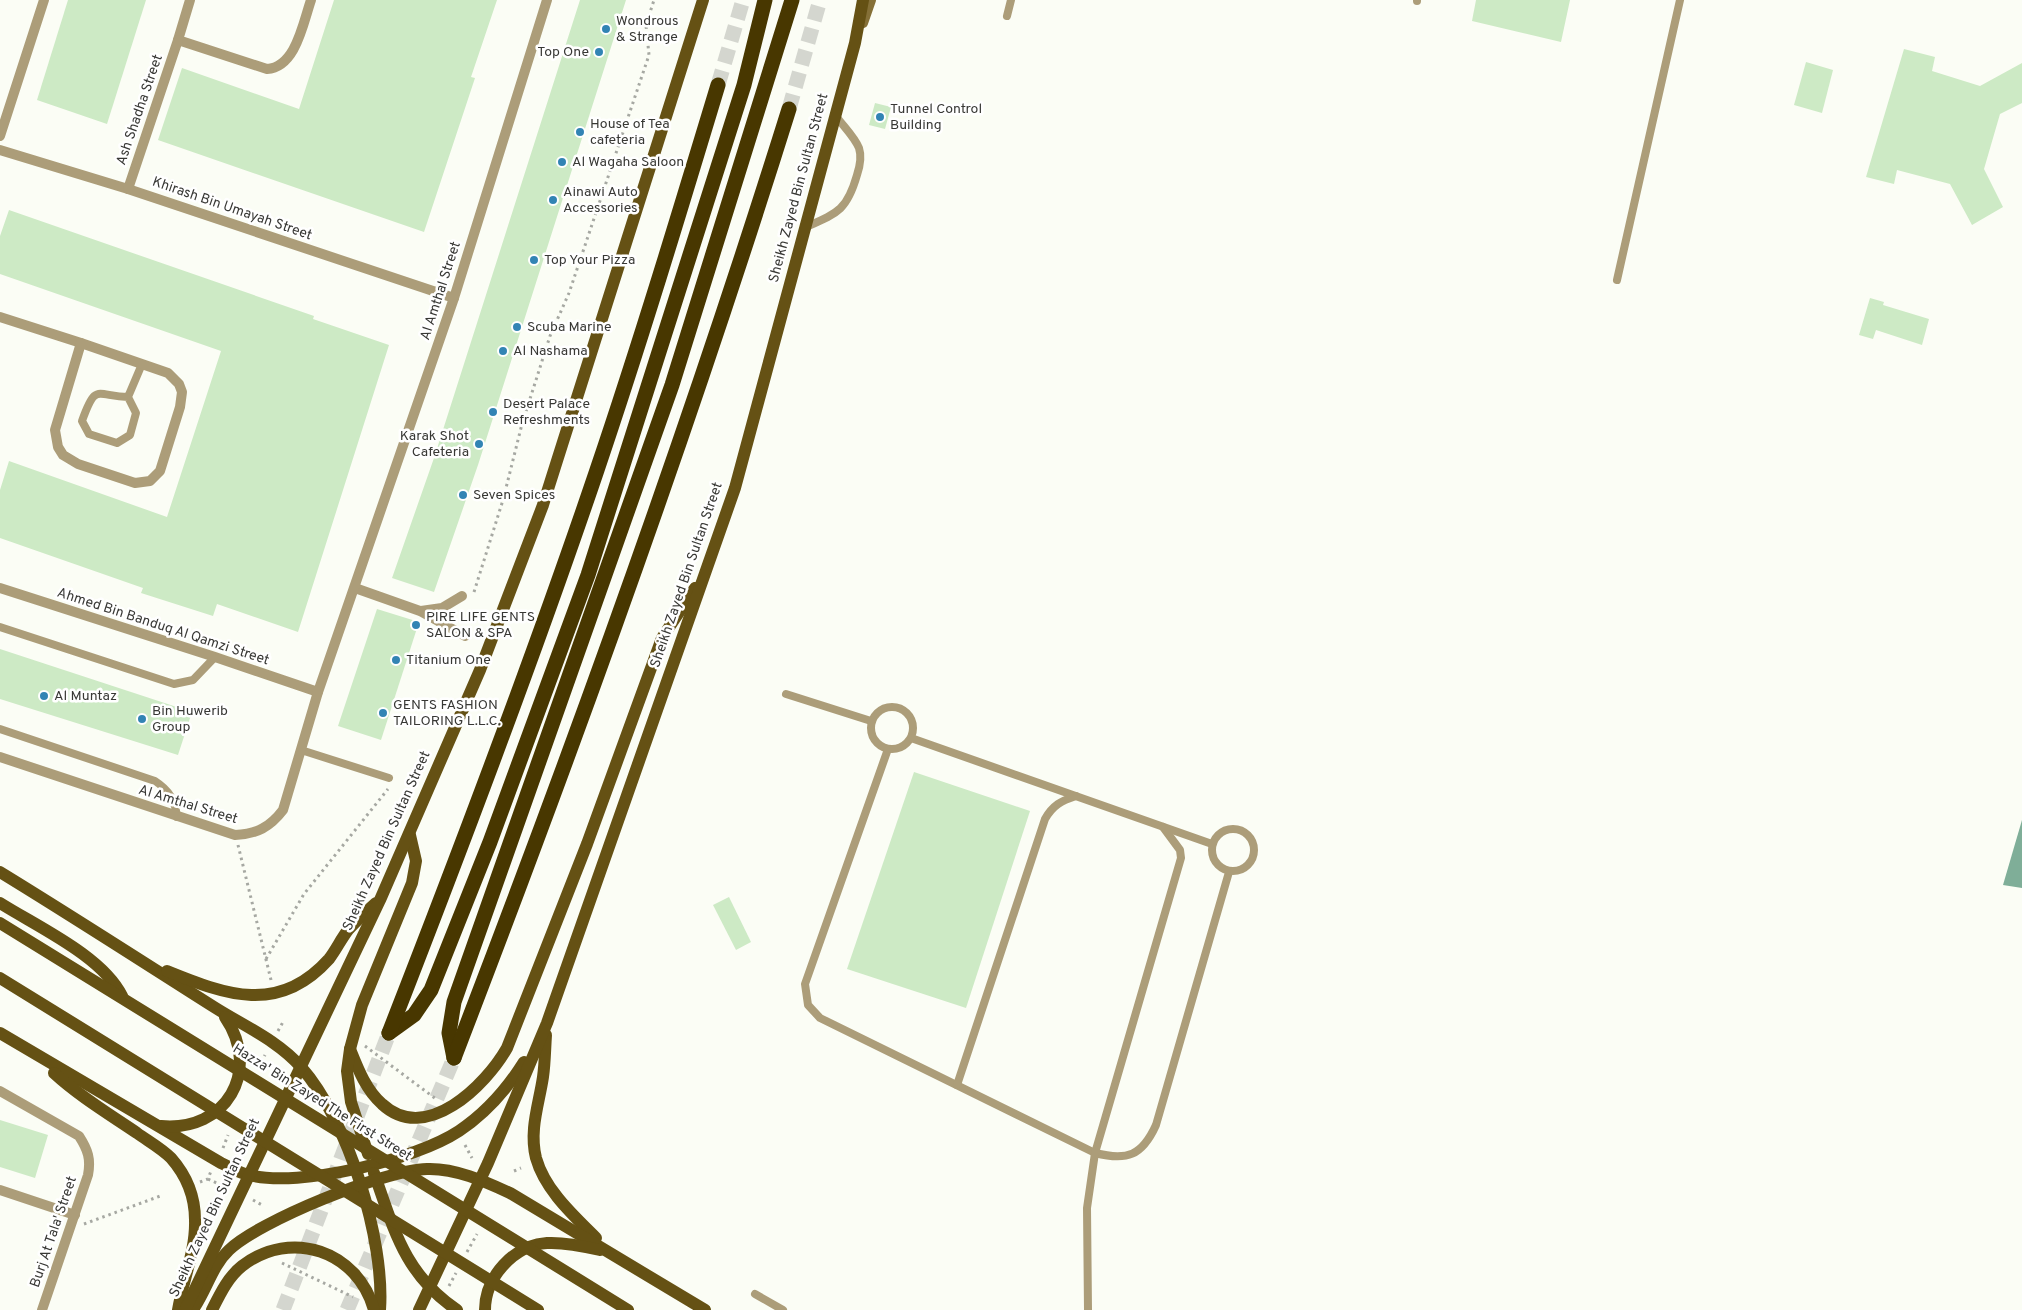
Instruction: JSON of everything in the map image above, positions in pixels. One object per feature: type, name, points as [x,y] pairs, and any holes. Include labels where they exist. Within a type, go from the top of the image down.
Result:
[{"type":"highway","points":[[718,85],[657,286],[532,658],[462,846],[389,1033],[414,1015],[431,990],[490,842],[588,575],[744,85],[766,0]]},
{"type":"highway","points":[[789,108],[693,406],[617,625],[537,842],[454,1058],[449,1033],[454,1002],[672,385],[792,0]]},
{"type":"main road","name":"Sheikh Zayed Bin Sultan Street","points":[[185,1310],[410,835],[480,670],[543,505],[703,0]]},
{"type":"main road","name":"Sheikh Zayed Bin Sultan Street","points":[[419,1310],[481,1179],[547,1023],[735,488],[836,116],[855,43],[863,0]]},
{"type":"main road","points":[[855,43],[871,0]]},
{"type":"main road","points":[[350,1049],[368,1088],[383,1105],[398,1114],[414,1118],[431,1116],[461,1100],[495,1069],[507,1048],[576,872],[662,638],[706,572]]},
{"type":"main road","points":[[410,835],[415,855],[414,877],[362,1006],[350,1049],[347,1071],[351,1102],[392,1226],[411,1262],[429,1289],[457,1310]]},
{"type":"main road","points":[[0,872],[223,1013],[272,1041],[300,1066],[315,1084],[335,1118],[356,1167],[379,1270],[380,1310]]},
{"type":"main road","points":[[139,959],[203,985],[231,994],[250,996],[274,993],[289,988],[318,970],[356,921],[380,900]]},
{"type":"main road","points":[[0,903],[99,965],[116,984],[122,996]]},
{"type":"main road","name":"Hazza' Bin Zayed The First Street","points":[[0,922],[628,1310]]},
{"type":"main road","points":[[0,978],[538,1310]]},
{"type":"main road","points":[[156,1126],[178,1127],[199,1122],[218,1111],[231,1094],[239,1074],[241,1052],[235,1031],[223,1013]]},
{"type":"main road","points":[[0,1033],[36,1056],[221,1163],[248,1175],[292,1178],[335,1173],[372,1165],[457,1132],[499,1097],[517,1074],[547,1023]]},
{"type":"main road","points":[[547,1023],[543,1078],[536,1113],[534,1141],[537,1159],[562,1204],[610,1252]]},
{"type":"main road","points":[[36,1056],[86,1099],[158,1147],[181,1171],[189,1186],[194,1203],[196,1221],[194,1239],[178,1310]]},
{"type":"main road","points":[[192,1310],[219,1261],[238,1242],[262,1227],[361,1185],[395,1173],[428,1169],[481,1179],[524,1201],[705,1310]]},
{"type":"main road","points":[[485,1310],[488,1292],[493,1280],[500,1269],[520,1252],[545,1243],[558,1242],[610,1252]]},
{"type":"main road","points":[[212,1310],[228,1281],[242,1267],[258,1256],[292,1248],[321,1252],[346,1265],[364,1286],[374,1310]]},
{"type":"street","name":"Ash Shadha Street","points":[[128,189],[190,0]]},
{"type":"street","points":[[178,40],[260,68],[274,69],[286,62],[290,57],[311,0]]},
{"type":"street","name":"Al Amthal Street","points":[[0,757],[235,835],[250,834],[263,830],[275,821],[283,810],[318,692],[454,298],[547,0]]},
{"type":"street","points":[[0,136],[42,1]]},
{"type":"street","name":"Khirash Bin Umayah Street","points":[[0,150],[128,189],[454,298]]},
{"type":"street","points":[[0,316],[81,343],[142,364],[174,378],[182,392],[182,400],[160,471],[150,481],[135,483],[70,461],[58,448],[55,430],[81,343]]},
{"type":"street","name":"Ahmed Bin Banduq Al Qamzi Street","points":[[0,588],[318,692]]},
{"type":"street","points":[[355,588],[420,611],[466,636]]},
{"type":"street","points":[[420,611],[442,608],[465,595]]},
{"type":"street","name":"Burj At Tala' Street","points":[[0,1091],[68,1128],[79,1136],[87,1148],[90,1161],[88,1175],[42,1310]]},
{"type":"street","points":[[0,1190],[75,1215]]},
{"type":"lane","points":[[1007,16],[1011,0]]},
{"type":"lane","points":[[1617,280],[1680,0]]},
{"type":"lane","points":[[806,227],[843,208],[850,198],[859,167],[860,156],[858,146],[836,116]]},
{"type":"lane","points":[[128,397],[103,392],[96,394],[90,400],[82,421],[89,434],[117,443],[130,435],[136,413],[128,397],[142,364]]},
{"type":"lane","points":[[0,627],[174,684],[193,680],[215,657]]},
{"type":"lane","points":[[786,694],[871,721]]},
{"type":"lane","points":[[886,707],[901,708],[906,712],[913,724],[911,738],[901,747],[888,749],[876,742],[872,736],[871,721],[880,710],[886,707]]},
{"type":"lane","points":[[0,729],[155,781],[171,795],[177,817]]},
{"type":"lane","points":[[911,738],[1212,844]]},
{"type":"lane","points":[[888,749],[805,984],[808,1005],[820,1018],[1095,1153],[1114,1158],[1133,1154],[1148,1143],[1156,1125],[1229,872]]},
{"type":"lane","points":[[301,750],[389,778]]},
{"type":"lane","points":[[957,1085],[1045,819],[1051,808],[1060,801],[1076,796]]},
{"type":"lane","points":[[1088,1310],[1087,1208],[1095,1153],[1181,858],[1180,850],[1163,827]]},
{"type":"lane","points":[[1228,829],[1242,831],[1252,840],[1254,854],[1248,866],[1236,872],[1229,872],[1222,869],[1213,858],[1212,844],[1221,832],[1228,829]]},
{"type":"lane","points":[[755,1294],[783,1310]]},
{"type":"path","points":[[465,595],[473,596],[550,336],[569,293],[642,79],[649,55],[646,25],[654,0]]},
{"type":"path","points":[[534,370],[539,371]]},
{"type":"path","points":[[266,959],[304,894],[384,796],[393,779],[389,778]]},
{"type":"path","points":[[235,835],[271,980]]},
{"type":"path","points":[[364,1045],[441,1103]]},
{"type":"path","points":[[465,1145],[472,1158]]},
{"type":"path","points":[[514,1171],[520,1168]]},
{"type":"path","points":[[208,1179],[221,1185]]},
{"type":"path","points":[[69,1230],[163,1195]]},
{"type":"path","points":[[254,1200],[262,1205]]},
{"type":"path","points":[[463,1260],[481,1226]]},
{"type":"path","points":[[281,1263],[358,1300]]},
{"type":"path","points":[[449,1286],[458,1269]]},
{"type":"shaded area","points":[[2022,820],[2022,888],[2003,885]]},
{"type":"building","points":[[68,0],[146,0],[107,124],[37,100]]},
{"type":"building","points":[[334,0],[497,0],[471,77],[475,78],[424,232],[158,140],[182,68],[299,109]]},
{"type":"building","points":[[580,0],[626,0],[478,465],[434,592],[392,578],[434,458]]},
{"type":"building","points":[[1476,0],[1570,0],[1561,42],[1472,21]]},
{"type":"building","points":[[1904,49],[1935,57],[1932,71],[1980,86],[2022,63],[2022,103],[2000,114],[1984,169],[2003,207],[1972,225],[1950,184],[1897,170],[1894,184],[1866,177]]},
{"type":"building","points":[[1806,62],[1833,70],[1822,113],[1794,105]]},
{"type":"building","name":"Tunnel Control Building","points":[[875,103],[891,107],[885,129],[869,125]]},
{"type":"building","points":[[9,210],[314,316],[313,319],[389,345],[298,632],[217,604],[213,616],[141,593],[143,588],[0,538],[0,490],[9,461],[167,517],[221,351],[0,274],[0,236]]},
{"type":"building","points":[[1870,298],[1884,302],[1883,305],[1929,319],[1922,345],[1876,330],[1873,339],[1859,335]]},
{"type":"building","points":[[377,609],[419,622],[381,740],[338,726]]},
{"type":"building","points":[[0,649],[192,712],[178,755],[0,699]]},
{"type":"building","points":[[914,772],[1030,811],[966,1008],[847,969]]},
{"type":"building","points":[[729,897],[751,942],[736,950],[713,905]]},
{"type":"building","points":[[0,1120],[48,1135],[35,1178],[0,1167]]},
{"type":"tunnel","points":[[718,85],[743,0]]},
{"type":"tunnel","points":[[789,109],[820,0]]},
{"type":"tunnel","points":[[283,1310],[389,1033]]},
{"type":"tunnel","points":[[347,1310],[454,1058]]},
{"type":"place","name":"Wondrous & Strange","points":[[606,29]]},
{"type":"place","name":"Top One","points":[[599,52]]},
{"type":"place","name":"Tunnel Control Building","points":[[880,117]]},
{"type":"place","name":"House of Tea cafeteria","points":[[580,132]]},
{"type":"place","name":"Al Wagaha Saloon","points":[[562,162]]},
{"type":"place","name":"Ainawi Auto Accessories","points":[[553,200]]},
{"type":"place","name":"Top Your Pizza","points":[[534,260]]},
{"type":"place","name":"Scuba Marine","points":[[517,327]]},
{"type":"place","name":"Al Nashama","points":[[503,351]]},
{"type":"place","name":"Desert Palace Refreshments","points":[[493,412]]},
{"type":"place","name":"Karak Shot Cafeteria","points":[[479,444]]},
{"type":"place","name":"Seven Spices","points":[[463,495]]},
{"type":"place","name":"PIRE LIFE GENTS SALON & SPA","points":[[416,625]]},
{"type":"place","name":"Titanium One","points":[[396,660]]},
{"type":"place","name":"Al Muntaz","points":[[44,696]]},
{"type":"place","name":"GENTS FASHION TAILORING L.L.C.","points":[[383,713]]},
{"type":"place","name":"Bin Huwerib Group","points":[[142,719]]}]
